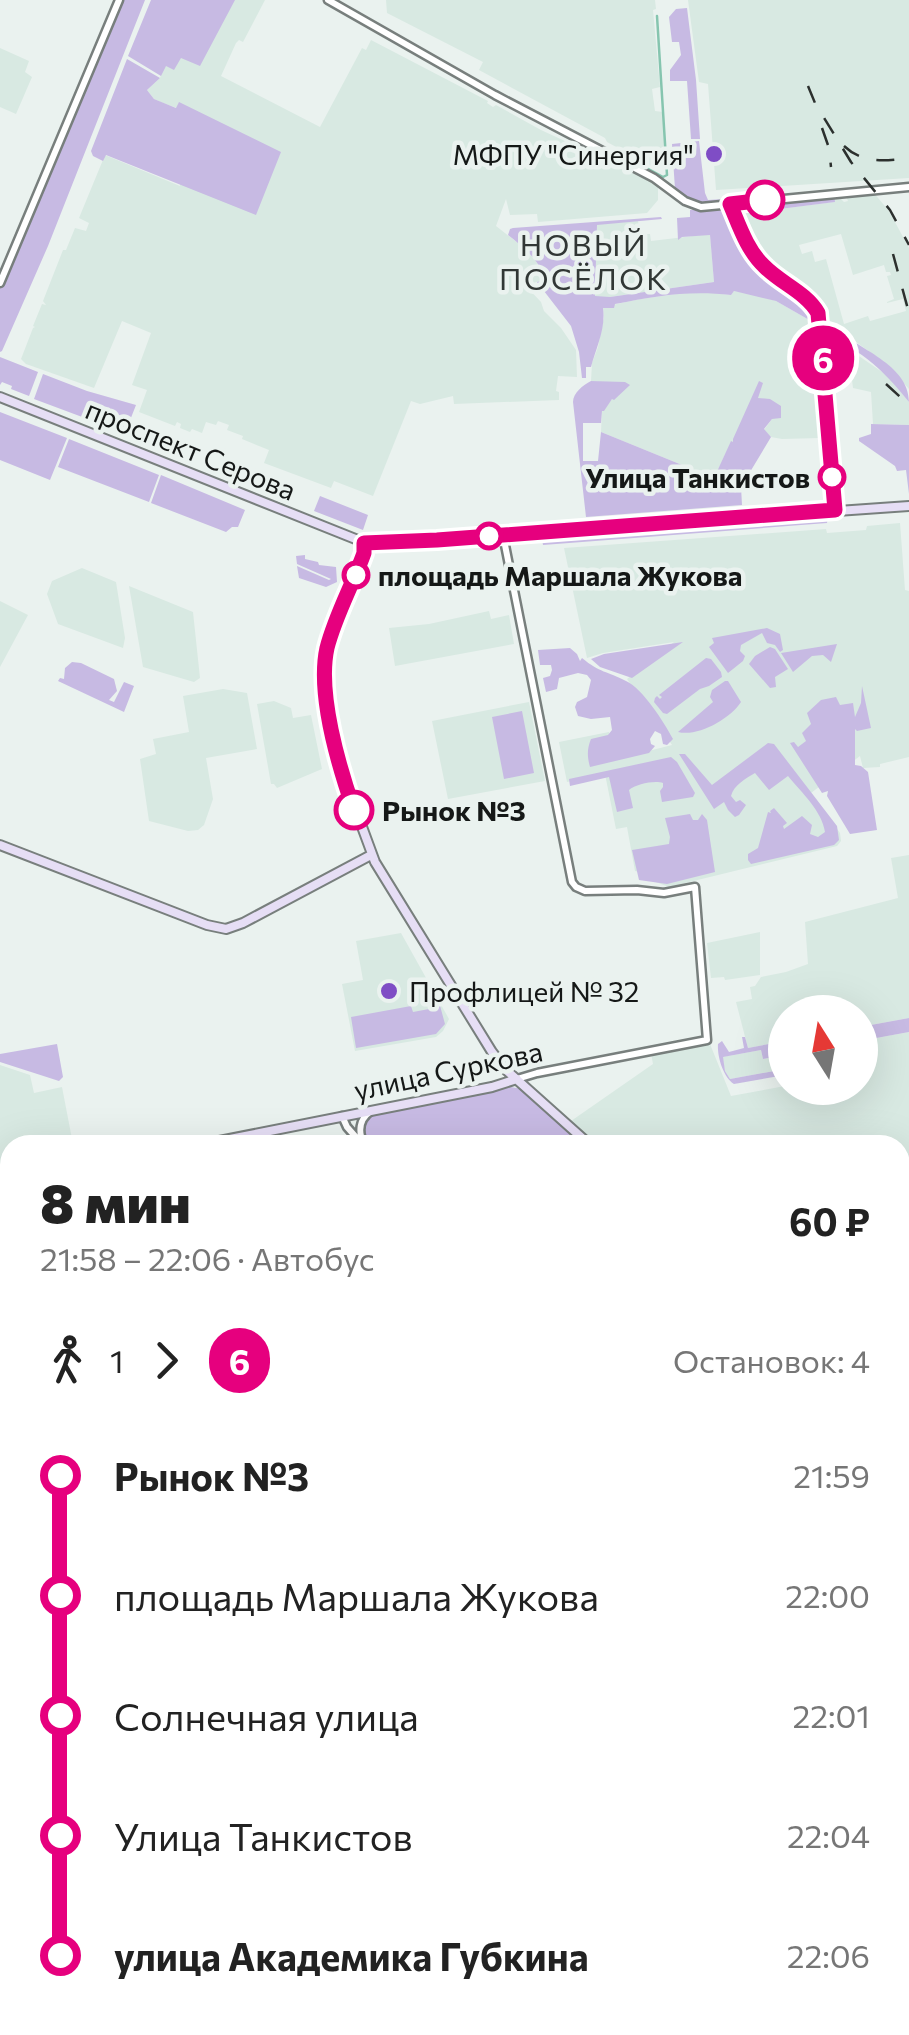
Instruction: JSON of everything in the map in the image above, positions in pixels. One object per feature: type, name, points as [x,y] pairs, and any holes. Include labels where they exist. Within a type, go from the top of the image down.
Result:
[{"type":"main road","name":"проспект Серова","points":[[0,397],[364,543]]},
{"type":"main road","points":[[579,1135],[505,1069],[469,1018],[371,855],[337,759],[326,667],[329,642],[364,553],[364,543],[909,506]]},
{"type":"main road","points":[[0,845],[221,929],[243,924],[371,855]]},
{"type":"main road","name":"улица Суркова","points":[[248,1135],[516,1079]]},
{"type":"street","points":[[0,283],[120,0]]},
{"type":"street","points":[[328,0],[495,95],[654,178],[696,206],[909,187]]},
{"type":"street","points":[[730,204],[760,264],[811,303],[818,313],[835,510]]},
{"type":"street","name":"улица Суркова","points":[[503,535],[572,879],[576,887],[586,891],[664,893],[695,887],[707,1040],[516,1079]]},
{"type":"street","points":[[361,1135],[362,1120],[374,1110]]},
{"type":"street","points":[[342,1116],[354,1135]]},
{"type":"shaded area","points":[[122,0],[145,0],[48,246],[0,352],[0,288]]},
{"type":"shaded area","points":[[151,0],[235,0],[200,66],[181,58],[174,70],[166,66],[161,76],[128,56]]},
{"type":"shaded area","points":[[185,0],[265,0],[243,42],[236,43],[221,76],[320,127],[362,48],[366,50],[371,40],[493,107],[496,105],[658,184],[658,200],[647,213],[538,222],[537,214],[510,215],[506,199],[496,226],[536,261],[545,280],[525,285],[576,350],[577,377],[558,376],[559,400],[454,404],[453,396],[420,404],[411,401],[373,496],[334,481],[331,488],[264,463],[269,450],[242,439],[243,436],[227,430],[229,425],[218,421],[216,425],[206,422],[202,433],[192,429],[190,432],[177,422],[175,426],[139,412],[147,390],[132,385],[151,333],[122,321],[94,388],[21,359],[42,304],[46,305],[43,301],[63,250],[75,228],[86,231],[89,223],[79,218],[105,155],[180,186],[179,103],[177,108],[163,103],[147,90],[160,78]]},
{"type":"shaded area","points":[[386,0],[655,0],[660,87],[652,89],[655,111],[663,112],[666,168],[655,168],[479,70],[483,62],[387,13]]},
{"type":"shaded area","points":[[688,0],[909,0],[909,178],[716,190],[708,84],[699,82]]},
{"type":"shaded area","points":[[687,8],[700,139],[691,139],[687,81],[670,81],[670,70],[681,55],[679,42],[672,42],[669,17],[676,9]]},
{"type":"shaded area","points":[[0,48],[29,61],[25,72],[32,77],[16,114],[0,107]]},
{"type":"shaded area","points":[[127,59],[160,78],[147,90],[154,99],[176,108],[179,102],[281,152],[256,215],[106,155],[103,161],[93,156],[91,151]]},
{"type":"shaded area","points":[[699,141],[708,200],[725,201],[698,202],[675,189],[672,144]]},
{"type":"shaded area","points":[[873,192],[889,211],[909,248],[909,389],[889,366],[834,326],[822,322],[819,309],[769,269],[757,255],[741,214],[834,202],[834,195],[844,202],[848,201],[846,196]],"holes":[[[841,234],[853,275],[884,265],[891,275],[887,276],[894,299],[887,303],[903,299],[906,311],[844,324],[826,259],[815,262],[812,251],[802,254],[799,245]]]},
{"type":"shaded area","points":[[834,195],[835,202],[741,214],[758,255],[742,224],[740,212],[748,206]]},
{"type":"shaded area","points":[[717,209],[734,223],[759,266],[814,310],[827,438],[820,438],[811,321],[776,301],[734,291],[731,295],[673,295],[615,304],[614,308],[603,308],[600,338],[591,367],[586,367],[586,378],[582,378],[571,326],[537,282],[545,280],[535,260],[508,235],[513,228],[661,217],[597,225],[595,296],[610,297],[714,282],[710,235],[678,240],[677,218],[690,217],[690,210]]},
{"type":"shaded area","points":[[638,221],[640,234],[650,234],[651,241],[710,234],[714,282],[595,297],[597,224]]},
{"type":"shaded area","points":[[699,291],[753,294],[776,301],[811,321],[820,438],[771,437],[764,430],[772,419],[770,399],[757,399],[714,478],[601,432],[602,410],[612,399],[601,382],[591,381],[603,307]]},
{"type":"shaded area","points":[[822,322],[891,367],[901,377],[909,402],[860,353],[824,342]]},
{"type":"shaded area","points":[[831,341],[837,341],[888,376],[909,402],[909,425],[873,424],[871,392],[853,388],[852,380],[835,381]]},
{"type":"shaded area","points":[[0,357],[38,372],[29,396],[2,382],[0,385]]},
{"type":"shaded area","points":[[43,374],[136,405],[125,433],[34,399]]},
{"type":"shaded area","points":[[591,381],[630,385],[602,411],[601,423],[583,423],[583,461],[598,461],[601,432],[714,478],[759,381],[763,383],[758,398],[781,406],[781,418],[772,419],[764,429],[771,437],[741,487],[742,505],[586,517],[573,402],[579,390]]},
{"type":"shaded area","points":[[0,412],[67,438],[50,480],[0,460]]},
{"type":"shaded area","points":[[871,424],[909,425],[909,494],[906,470],[897,471],[859,441],[871,434]]},
{"type":"shaded area","points":[[69,439],[159,475],[149,502],[58,467]]},
{"type":"shaded area","points":[[161,475],[245,510],[238,527],[226,532],[151,503]]},
{"type":"shaded area","points":[[320,496],[368,515],[363,530],[314,511]]},
{"type":"shaded area","points":[[828,517],[827,523],[543,545],[542,539]]},
{"type":"shaded area","points":[[900,523],[905,590],[909,591],[909,757],[863,768],[860,756],[811,793],[840,833],[837,846],[669,887],[635,871],[627,827],[616,829],[605,774],[567,782],[559,742],[609,732],[617,759],[672,745],[627,679],[674,642],[587,658],[564,548],[826,529],[827,533]]},
{"type":"shaded area","points":[[305,555],[305,559],[319,565],[336,567],[337,582],[326,587],[299,578],[297,566],[331,579],[297,564],[296,556]]},
{"type":"shaded area","points":[[82,568],[116,582],[125,638],[123,648],[58,624],[47,594],[52,581]]},
{"type":"shaded area","points":[[129,586],[193,612],[200,678],[194,682],[143,667]]},
{"type":"shaded area","points":[[0,601],[28,615],[0,667]]},
{"type":"shaded area","points":[[489,611],[491,619],[509,615],[514,644],[395,666],[389,628]]},
{"type":"shaded area","points":[[767,628],[780,634],[783,650],[780,652],[767,643],[762,633],[741,645],[743,661],[728,673],[709,647],[714,643],[712,638]]},
{"type":"shaded area","points":[[683,642],[632,678],[600,667],[591,659],[604,654]]},
{"type":"shaded area","points":[[837,644],[831,662],[823,655],[812,656],[793,672],[781,653]]},
{"type":"shaded area","points":[[770,647],[788,669],[775,677],[776,687],[770,688],[749,664]]},
{"type":"shaded area","points":[[570,648],[580,661],[582,658],[633,685],[673,739],[663,744],[661,734],[655,731],[650,739],[655,746],[649,753],[590,767],[591,739],[608,735],[612,730],[610,717],[578,716],[575,707],[587,697],[591,680],[587,675],[559,678],[557,689],[546,692],[543,678],[550,676],[551,665],[540,665],[538,650]]},
{"type":"shaded area","points":[[706,658],[711,659],[722,677],[663,713],[655,698],[660,699],[659,695]]},
{"type":"shaded area","points":[[72,662],[114,679],[117,691],[109,700],[114,702],[124,682],[134,686],[124,712],[58,681],[64,679],[65,668]]},
{"type":"shaded area","points":[[725,681],[741,702],[736,708],[704,729],[678,732],[713,702],[712,690]]},
{"type":"shaded area","points":[[862,686],[871,728],[855,729],[855,765],[868,772],[877,830],[850,834],[827,796],[828,791],[822,793],[790,743],[798,747],[806,741],[802,733],[811,724],[807,713],[821,700],[836,697],[840,705],[853,703],[855,717]]},
{"type":"shaded area","points":[[223,689],[247,693],[257,749],[206,758],[213,799],[204,825],[198,830],[149,821],[140,759],[156,754],[153,739],[189,732],[183,696]]},
{"type":"shaded area","name":"Рынок №3","points":[[274,701],[291,708],[293,718],[311,715],[322,769],[277,788],[271,784],[257,704]]},
{"type":"shaded area","points":[[529,702],[545,781],[448,799],[432,721]]},
{"type":"shaded area","points":[[522,711],[534,773],[504,779],[492,717]]},
{"type":"shaded area","points":[[768,743],[774,744],[837,826],[839,840],[834,845],[751,864],[748,854],[758,848],[768,812],[774,808],[787,823],[784,829],[802,816],[812,825],[810,834],[818,837],[825,832],[816,810],[788,776],[769,790],[755,773],[732,792],[736,802],[740,800],[746,805],[739,815],[735,817],[724,802],[714,809],[679,754],[685,754],[712,785]]},
{"type":"shaded area","points":[[671,757],[695,793],[693,797],[662,802],[663,783],[646,783],[629,790],[633,808],[617,812],[609,777],[570,786],[569,779]]},
{"type":"shaded area","points":[[690,814],[693,820],[702,814],[707,820],[715,872],[667,884],[639,880],[632,850],[669,844],[665,818]]},
{"type":"shaded area","points":[[909,855],[909,1018],[878,1024],[878,995],[768,995],[768,1044],[748,1048],[736,1002],[752,999],[750,987],[761,977],[808,964],[805,922],[898,898],[891,858]]},
{"type":"shaded area","points":[[760,932],[760,975],[711,978],[707,943]]},
{"type":"shaded area","name":"Профлицей № 32","points":[[401,933],[449,1019],[436,1037],[355,1051],[342,984],[363,980],[356,941]]},
{"type":"shaded area","points":[[439,1002],[445,1024],[436,1034],[356,1048],[351,1017],[411,1006],[413,1012]]},
{"type":"shaded area","points":[[909,1018],[909,1032],[878,1038],[878,1024]]},
{"type":"shaded area","points":[[909,1032],[909,1135],[586,1135],[571,1121],[653,1064],[651,1053],[710,1044],[731,1096],[768,1089],[768,1105],[878,1105],[878,1038]]},
{"type":"shaded area","points":[[742,1037],[748,1048],[768,1044],[768,1058],[763,1059],[761,1050],[723,1057],[730,1079],[768,1072],[768,1078],[734,1084],[730,1081],[721,1066],[718,1044],[722,1041],[729,1052],[744,1048]]},
{"type":"shaded area","points":[[57,1044],[63,1077],[59,1081],[0,1062],[0,1054]]},
{"type":"shaded area","points":[[761,1050],[763,1059],[768,1058],[768,1072],[730,1079],[722,1057]]},
{"type":"shaded area","points":[[0,1065],[30,1075],[34,1093],[62,1087],[71,1135],[0,1135]]},
{"type":"shaded area","points":[[511,1087],[522,1089],[574,1135],[366,1135],[366,1123],[376,1113]]},
{"type":"waterway","points":[[643,166],[663,177],[667,175],[657,16]]},
{"type":"railway","points":[[808,86],[851,162],[890,210],[909,245]]},
{"type":"railway","points":[[822,128],[831,167]]},
{"type":"railway","points":[[844,146],[867,158],[909,158]]},
{"type":"railway","points":[[893,254],[909,313]]},
{"type":"railway","points":[[886,384],[909,405]]},
{"type":"bus line","name":"6","points":[[354,810],[337,759],[328,708],[326,662],[329,642],[364,553],[364,543],[835,510],[818,313],[811,303],[760,264],[730,204],[765,200]]},
{"type":"place","name":"МФПУ \"Синергия\"","points":[[714,154]]},
{"type":"place","name":"Улица Танкистов","points":[[832,477]]},
{"type":"place","name":"площадь Маршала Жукова","points":[[356,575]]},
{"type":"place","name":"Рынок №3","points":[[354,810]]},
{"type":"place","name":"Профлицей № 32","points":[[389,991]]},
{"type":"district","name":"НОВЫЙ ПОСЁЛОК","points":[[584,260]]}]
